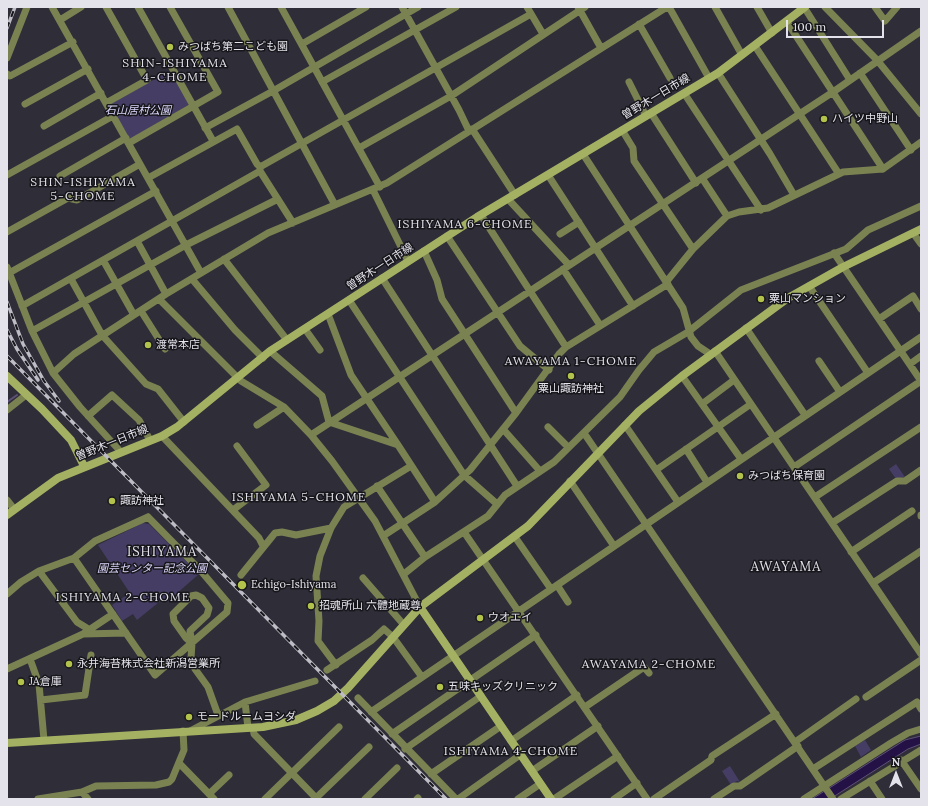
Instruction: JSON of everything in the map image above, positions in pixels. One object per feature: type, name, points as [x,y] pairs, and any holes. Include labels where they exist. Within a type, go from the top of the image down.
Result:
[{"type":"street","points":[[7,58],[27,7]]},
{"type":"street","points":[[52,7],[73,42],[201,273]]},
{"type":"street","points":[[60,20],[80,7]]},
{"type":"street","points":[[106,7],[147,80],[106,103]]},
{"type":"street","points":[[138,7],[213,141]]},
{"type":"street","points":[[228,7],[335,205]]},
{"type":"street","points":[[281,7],[380,187]]},
{"type":"street","points":[[302,44],[366,7]]},
{"type":"street","points":[[205,128],[273,91],[404,10],[418,7]]},
{"type":"street","points":[[322,82],[456,7]]},
{"type":"street","points":[[53,374],[74,354],[102,335],[224,259],[268,233],[380,187],[667,7],[709,78]]},
{"type":"street","points":[[715,7],[742,56]]},
{"type":"street","points":[[757,7],[772,33]]},
{"type":"street","points":[[805,7],[850,80]]},
{"type":"street","name":"曽野木一日市線","points":[[7,515],[58,478],[120,451],[162,436],[184,422],[270,351],[424,250],[684,92],[718,73],[805,7]]},
{"type":"street","points":[[825,7],[877,60],[921,114]]},
{"type":"street","points":[[875,7],[885,21],[897,7]]},
{"type":"street","points":[[60,176],[218,92],[174,8]]},
{"type":"street","points":[[358,148],[451,96],[581,8],[602,48]]},
{"type":"street","points":[[404,10],[470,130],[511,197],[566,267],[600,325]]},
{"type":"street","points":[[22,306],[172,221],[342,120],[436,68],[529,10],[543,34]]},
{"type":"street","points":[[787,22],[883,169]]},
{"type":"street","points":[[639,24],[670,78]]},
{"type":"street","points":[[311,435],[833,92],[877,60],[921,31]]},
{"type":"street","points":[[7,74],[10,76],[73,42]]},
{"type":"street","points":[[755,46],[839,174]]},
{"type":"street","points":[[26,104],[88,69]]},
{"type":"street","points":[[718,73],[761,139],[794,195]]},
{"type":"street","points":[[860,73],[911,150]]},
{"type":"street","points":[[629,82],[648,114],[727,216]]},
{"type":"street","points":[[684,92],[760,210]]},
{"type":"street","points":[[44,126],[101,93]]},
{"type":"street","points":[[7,176],[113,116]]},
{"type":"street","points":[[148,178],[237,129],[293,223]]},
{"type":"street","points":[[622,130],[633,148],[634,160],[693,249]]},
{"type":"street","points":[[383,536],[435,502],[464,475],[516,413],[549,370],[559,354],[566,347],[633,306],[667,283],[693,249],[727,216],[739,212],[768,208],[839,174],[883,169],[921,142]]},
{"type":"street","points":[[583,154],[683,308],[688,332],[698,346],[712,353],[734,380],[921,654]]},
{"type":"street","points":[[7,232],[68,198],[77,200],[140,164]]},
{"type":"street","points":[[548,175],[633,306]]},
{"type":"street","points":[[372,190],[408,261]]},
{"type":"street","points":[[120,451],[53,374],[32,331],[8,270],[156,191]]},
{"type":"street","points":[[32,331],[186,245],[278,199]]},
{"type":"street","points":[[404,574],[425,557],[488,516],[497,504],[517,486],[554,462],[620,397],[654,352],[688,332],[741,290],[846,249],[868,230],[921,206]]},
{"type":"street","points":[[481,215],[566,347]]},
{"type":"street","points":[[560,234],[579,222]]},
{"type":"street","points":[[7,743],[250,728],[296,720],[334,701],[348,688],[420,607],[443,588],[515,537],[543,512],[639,411],[682,376],[788,298],[843,267],[917,231],[921,244]]},
{"type":"street","points":[[447,236],[520,346],[549,370]]},
{"type":"street","points":[[137,241],[166,294]]},
{"type":"street","points":[[424,250],[437,280],[442,299],[516,413]]},
{"type":"street","points":[[794,467],[921,381],[834,254]]},
{"type":"street","points":[[224,259],[287,340]]},
{"type":"street","points":[[103,260],[134,315]]},
{"type":"street","points":[[382,278],[517,486]]},
{"type":"street","points":[[70,279],[85,302],[102,335],[146,384],[158,389],[184,422]]},
{"type":"street","points":[[192,279],[235,330],[263,358]]},
{"type":"street","points":[[809,286],[868,373]]},
{"type":"street","points":[[879,319],[912,296],[921,309]]},
{"type":"street","points":[[159,299],[246,385],[284,407],[311,435],[332,460],[375,521],[420,607],[520,755],[552,799],[618,756]]},
{"type":"street","points":[[349,300],[464,475],[497,504]]},
{"type":"street","points":[[141,311],[165,349]]},
{"type":"street","points":[[328,314],[345,363],[351,375],[435,502]]},
{"type":"street","points":[[746,328],[805,415]]},
{"type":"street","points":[[305,329],[320,350]]},
{"type":"street","points":[[371,712],[921,337]]},
{"type":"street","points":[[270,351],[322,396],[329,422]]},
{"type":"street","points":[[910,364],[921,356]]},
{"type":"street","points":[[819,361],[840,392]]},
{"type":"street","points":[[7,376],[42,409],[71,440],[84,466]]},
{"type":"street","points":[[682,376],[741,459]]},
{"type":"street","points":[[702,404],[734,380]]},
{"type":"street","points":[[7,410],[26,395]]},
{"type":"street","points":[[88,416],[112,396],[139,420],[150,440]]},
{"type":"street","points":[[656,470],[751,404]]},
{"type":"street","points":[[257,425],[284,407]]},
{"type":"street","points":[[329,422],[398,445]]},
{"type":"street","points":[[625,425],[678,502]]},
{"type":"street","points":[[548,427],[568,447]]},
{"type":"street","points":[[814,497],[921,427]]},
{"type":"street","points":[[503,429],[540,471]]},
{"type":"street","points":[[584,433],[833,799]]},
{"type":"street","points":[[162,436],[259,538],[264,546]]},
{"type":"street","points":[[233,510],[266,485],[238,446]]},
{"type":"street","points":[[686,449],[707,482]]},
{"type":"street","points":[[336,665],[318,641],[319,622],[317,566],[331,528],[344,507],[411,466]]},
{"type":"street","points":[[832,523],[897,481],[905,481],[921,470]]},
{"type":"street","points":[[570,482],[614,546]]},
{"type":"street","points":[[378,486],[425,557]]},
{"type":"street","points":[[7,500],[14,509]]},
{"type":"street","points":[[851,552],[912,511]]},
{"type":"street","points":[[7,594],[21,582],[39,571],[74,558],[95,541],[148,517],[201,571],[228,602],[227,612],[155,675],[74,558]]},
{"type":"street","points":[[241,575],[264,546],[268,544],[279,532],[296,535],[331,528]]},
{"type":"street","points":[[464,532],[647,799]]},
{"type":"street","points":[[515,537],[551,590]]},
{"type":"street","points":[[873,583],[921,551]]},
{"type":"street","points":[[39,571],[77,622],[90,630]]},
{"type":"street","points":[[363,578],[404,625]]},
{"type":"street","points":[[557,585],[568,602]]},
{"type":"street","points":[[178,628],[185,630],[192,628],[207,615],[209,608],[202,598],[196,595],[191,596],[173,614],[174,621],[178,628],[186,638],[192,642]]},
{"type":"street","points":[[7,669],[83,634],[113,614]]},
{"type":"street","points":[[192,628],[190,634],[192,642],[191,658],[195,669],[208,687],[218,715]]},
{"type":"street","points":[[327,670],[372,640],[384,629],[393,637],[422,677]]},
{"type":"street","points":[[83,634],[126,633]]},
{"type":"street","points":[[392,734],[536,635]]},
{"type":"street","points":[[41,700],[85,695],[91,655]]},
{"type":"street","points":[[30,659],[39,684],[44,740]]},
{"type":"street","points":[[866,697],[921,660]]},
{"type":"street","points":[[585,707],[644,667],[649,674]]},
{"type":"street","points":[[186,731],[245,702],[315,681]]},
{"type":"street","points":[[511,741],[577,695]]},
{"type":"street","points":[[405,749],[481,696]]},
{"type":"street","points":[[358,698],[405,749],[457,799],[520,755]]},
{"type":"street","points":[[714,799],[734,786],[740,786],[856,699]]},
{"type":"street","points":[[245,702],[250,728],[254,734],[317,798],[369,747]]},
{"type":"street","points":[[813,769],[917,702],[921,709]]},
{"type":"street","points":[[654,799],[712,760],[712,756],[776,714]]},
{"type":"street","points":[[431,774],[501,726]]},
{"type":"street","points":[[532,771],[598,726]]},
{"type":"street","points":[[265,799],[339,727]]},
{"type":"street","points":[[804,799],[826,787],[901,737],[921,729]]},
{"type":"street","points":[[38,799],[82,792],[96,786],[156,785],[169,782],[172,779],[184,750],[186,731]]},
{"type":"street","points":[[841,799],[902,760],[921,750]]},
{"type":"street","points":[[902,760],[921,789]]},
{"type":"street","points":[[179,763],[212,796],[229,775]]},
{"type":"street","points":[[365,799],[397,768]]},
{"type":"street","points":[[870,780],[882,799]]},
{"type":"street","points":[[614,799],[637,783]]},
{"type":"street","points":[[518,799],[540,784]]},
{"type":"street","points":[[82,792],[88,799]]},
{"type":"green space","name":"石山居村公園","points":[[171,70],[190,104],[132,138],[129,138],[111,107],[111,104]]},
{"type":"green space","points":[[896,464],[905,477],[896,479],[889,469]]},
{"type":"green space","name":"園芸センター記念公園","points":[[143,523],[149,524],[199,574],[167,602],[164,598],[137,620],[133,614],[122,621],[112,605],[130,593],[98,545]]},
{"type":"green space","points":[[865,740],[871,750],[861,757],[855,746]]},
{"type":"green space","points":[[730,766],[740,782],[737,781],[731,785],[722,771]]},
{"type":"shaded area","points":[[921,736],[921,744],[908,749],[830,799],[812,799],[905,740]]},
{"type":"waterway","points":[[7,402],[17,395]]},
{"type":"railway","points":[[7,28],[15,7]]},
{"type":"railway","points":[[7,302],[23,344],[44,381],[59,401]]},
{"type":"railway","points":[[7,330],[17,349],[38,380]]},
{"type":"railway","points":[[7,356],[446,799]]},
{"type":"place","name":"みつばち第二こども園","points":[[170,47]]},
{"type":"place","name":"ハイツ中野山","points":[[824,119]]},
{"type":"place","name":"粟山マンション","points":[[761,299]]},
{"type":"place","name":"渡常本店","points":[[148,345]]},
{"type":"place","name":"粟山諏訪神社","points":[[571,376]]},
{"type":"place","name":"みつばち保育園","points":[[740,476]]},
{"type":"place","name":"諏訪神社","points":[[112,501]]},
{"type":"place","name":"Echigo-Ishiyama","points":[[242,585]]},
{"type":"place","name":"招魂所山 六體地蔵尊","points":[[311,606]]},
{"type":"place","name":"ウオエイ","points":[[480,618]]},
{"type":"place","name":"永井海苔株式会社新潟営業所","points":[[69,664]]},
{"type":"place","name":"JA倉庫","points":[[21,682]]},
{"type":"place","name":"五味キッズクリニック","points":[[440,687]]},
{"type":"place","name":"モードルームヨシダ","points":[[189,717]]},
{"type":"district","name":"SHIN-ISHIYAMA 4-CHOME","points":[[175,71]]},
{"type":"district","name":"SHIN-ISHIYAMA 5-CHOME","points":[[83,190]]},
{"type":"district","name":"ISHIYAMA 6-CHOME","points":[[465,225]]},
{"type":"district","name":"AWAYAMA 1-CHOME","points":[[571,362]]},
{"type":"district","name":"ISHIYAMA 5-CHOME","points":[[299,498]]},
{"type":"district","name":"ISHIYAMA","points":[[162,552]]},
{"type":"district","name":"AWAYAMA","points":[[786,567]]},
{"type":"district","name":"ISHIYAMA 2-CHOME","points":[[123,598]]},
{"type":"district","name":"AWAYAMA 2-CHOME","points":[[649,665]]},
{"type":"district","name":"ISHIYAMA 4-CHOME","points":[[511,752]]}]
